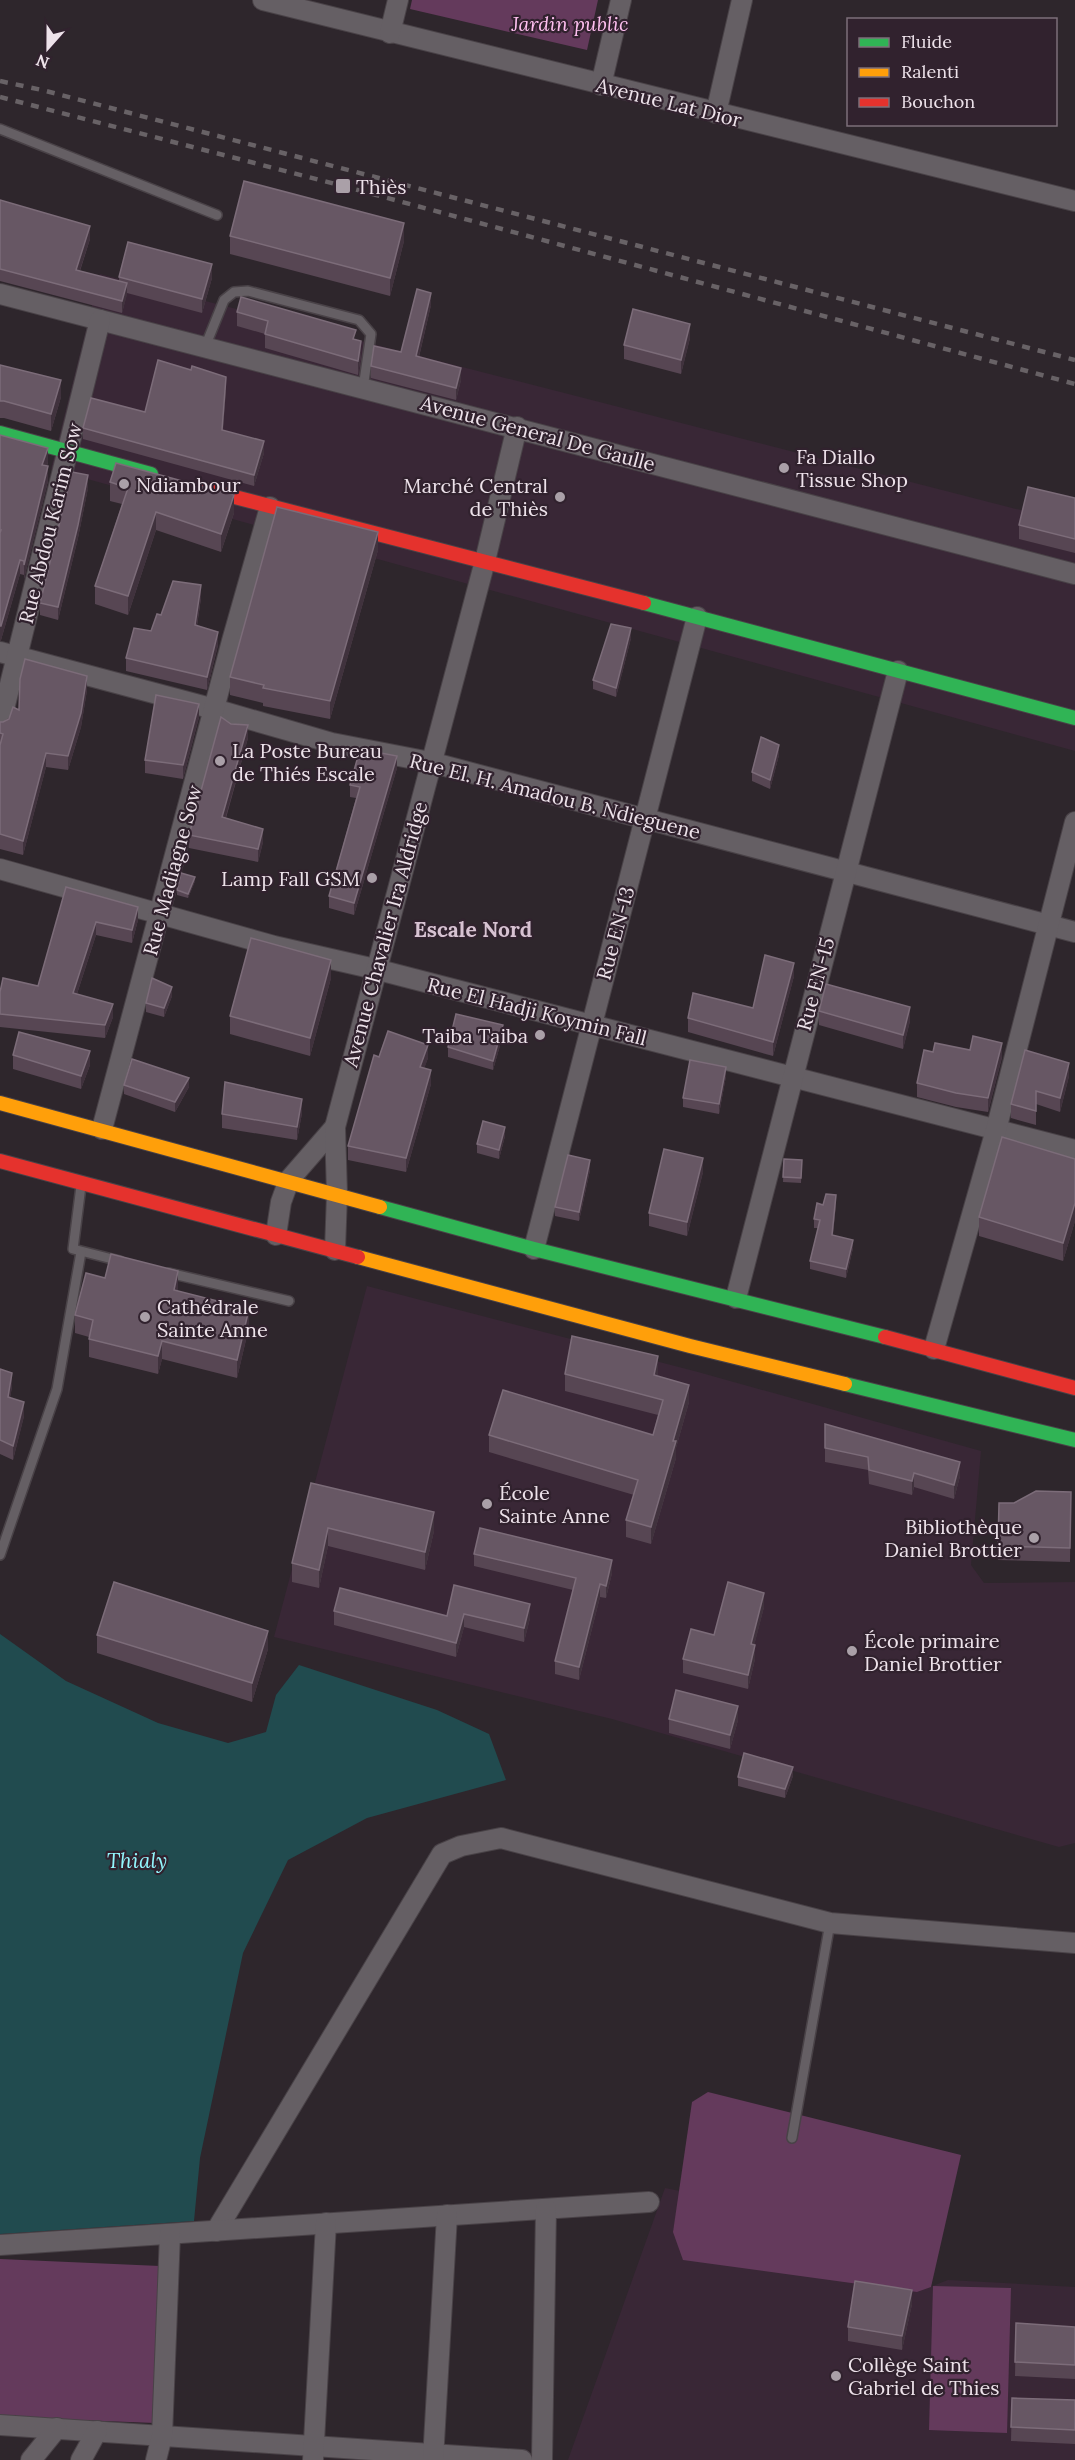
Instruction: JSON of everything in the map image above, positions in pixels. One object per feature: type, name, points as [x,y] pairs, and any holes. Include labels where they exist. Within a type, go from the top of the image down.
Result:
[{"type":"main road","points":[[0,433],[168,479]]},
{"type":"main road","points":[[191,485],[1075,718]]},
{"type":"main road","points":[[0,1103],[534,1248],[934,1349],[1075,1388]]},
{"type":"main road","points":[[0,1161],[690,1346],[1075,1440]]},
{"type":"street","name":"Avenue Lat Dior","points":[[263,0],[1075,201]]},
{"type":"street","points":[[390,33],[398,0]]},
{"type":"street","points":[[601,85],[621,0]]},
{"type":"street","points":[[716,113],[742,0]]},
{"type":"street","name":"Avenue General De Gaulle","points":[[0,294],[1075,574]]},
{"type":"street","name":"Rue Abdou Karim Sow","points":[[0,725],[9,654],[67,451],[100,320]]},
{"type":"street","name":"Avenue Chavalier Ira Aldridge","points":[[335,1126],[484,561],[517,427]]},
{"type":"street","name":"Rue Madiagne Sow","points":[[102,1129],[270,507]]},
{"type":"street","name":"Rue EN-13","points":[[534,1248],[697,617]]},
{"type":"street","name":"Rue El. H. Amadou B. Ndieguene","points":[[9,654],[332,743],[430,762],[1075,932]]},
{"type":"street","name":"Rue EN-15","points":[[736,1298],[791,1077],[898,671]]},
{"type":"street","points":[[934,1349],[996,1130],[1075,822]]},
{"type":"street","name":"Rue El Hadji Koymin Fall","points":[[0,869],[274,946],[375,969],[1075,1150]]},
{"type":"street","points":[[276,1235],[281,1202],[289,1180],[335,1126]]},
{"type":"street","points":[[334,1250],[337,1194],[335,1126]]},
{"type":"street","points":[[216,2231],[442,1854],[461,1846],[501,1838],[830,1923],[1075,1943]]},
{"type":"street","points":[[0,2245],[649,2202]]},
{"type":"street","points":[[542,2460],[546,2209]]},
{"type":"street","points":[[433,2457],[447,2216]]},
{"type":"street","points":[[313,2453],[326,2223]]},
{"type":"street","points":[[156,2460],[162,2436],[170,2234]]},
{"type":"street","points":[[0,2425],[162,2436],[313,2453],[522,2460]]},
{"type":"street","points":[[31,2460],[57,2428]]},
{"type":"street","points":[[81,2460],[97,2431]]},
{"type":"lane","points":[[0,129],[217,215]]},
{"type":"lane","points":[[205,347],[224,300],[234,292],[248,291],[358,320],[370,334],[363,388]]},
{"type":"lane","points":[[81,1182],[73,1249],[127,1263]]},
{"type":"lane","points":[[0,1556],[57,1389],[81,1252]]},
{"type":"lane","points":[[162,1271],[289,1301]]},
{"type":"lane","points":[[792,2139],[830,1923]]},
{"type":"shaded area","name":"Marché Central de Thiès","points":[[100,274],[1075,524],[1075,751],[51,469]]},
{"type":"shaded area","points":[[367,1286],[698,1372],[981,1451],[971,1565],[984,1583],[1075,1582],[1075,1843],[1059,1847],[612,1719],[274,1637]]},
{"type":"shaded area","name":"Collège Saint Gabriel de Thies","points":[[665,2188],[680,2191],[673,2232],[917,2292],[948,2280],[1075,2287],[1075,2460],[568,2460]]},
{"type":"green space","name":"Jardin public","points":[[412,0],[598,0],[587,50],[410,9]]},
{"type":"green space","points":[[708,2092],[961,2155],[931,2287],[917,2292],[683,2260],[673,2232],[692,2102]]},
{"type":"green space","points":[[0,2259],[160,2266],[155,2423],[0,2417]]},
{"type":"green space","points":[[933,2286],[1011,2288],[1007,2433],[929,2430]]},
{"type":"water","name":"Thialy","points":[[0,1634],[66,1681],[158,1723],[228,1743],[266,1732],[276,1695],[299,1665],[437,1710],[489,1734],[506,1780],[367,1818],[288,1860],[243,1953],[200,2158],[194,2221],[0,2234]]},
{"type":"building","points":[[244,181],[404,223],[390,278],[230,236]]},
{"type":"building","points":[[0,200],[90,226],[76,270],[127,283],[122,301],[0,269]]},
{"type":"building","points":[[128,242],[212,264],[202,299],[119,277]]},
{"type":"building","points":[[417,289],[431,293],[416,356],[461,368],[456,388],[371,366],[374,346],[401,352]]},
{"type":"building","points":[[241,297],[356,330],[353,339],[361,341],[358,361],[265,334],[268,321],[237,312]]},
{"type":"building","points":[[633,309],[690,324],[681,360],[624,345]]},
{"type":"building","points":[[158,360],[191,370],[192,366],[226,377],[222,430],[264,441],[254,475],[83,428],[91,398],[145,412]]},
{"type":"building","points":[[0,365],[61,380],[51,414],[0,401]]},
{"type":"building","points":[[0,435],[48,448],[42,465],[48,466],[24,565],[24,561],[20,560],[1,626],[0,626]]},
{"type":"building","points":[[116,463],[234,495],[221,534],[156,512],[128,596],[95,586],[128,488],[110,482]]},
{"type":"building","points":[[72,472],[88,475],[58,607],[40,603]]},
{"type":"building","points":[[1028,487],[1075,498],[1075,539],[1019,525]]},
{"type":"building","points":[[277,507],[378,532],[330,701],[263,688],[264,685],[230,677]]},
{"type":"building","points":[[173,581],[201,585],[195,625],[218,632],[207,677],[126,658],[134,628],[151,631],[157,614],[161,615]]},
{"type":"building","points":[[611,624],[631,628],[616,688],[593,680]]},
{"type":"building","points":[[25,659],[87,676],[81,713],[68,756],[46,753],[23,841],[0,834],[0,745],[3,734],[0,733],[0,722],[9,719],[13,707],[19,710],[20,679]]},
{"type":"building","points":[[156,695],[199,704],[183,765],[145,760]]},
{"type":"building","points":[[221,717],[231,724],[248,725],[222,817],[263,829],[258,849],[189,835]]},
{"type":"building","points":[[761,737],[779,745],[770,780],[752,772]]},
{"type":"building","points":[[360,749],[397,756],[354,903],[329,896],[360,787],[350,785]]},
{"type":"building","points":[[181,873],[195,877],[188,894],[177,890]]},
{"type":"building","points":[[66,887],[138,907],[132,930],[96,922],[73,993],[113,1004],[105,1025],[0,1014],[0,992],[3,978],[38,986]]},
{"type":"building","points":[[251,938],[331,960],[310,1038],[230,1016]]},
{"type":"building","points":[[765,955],[794,963],[773,1042],[688,1018],[693,993],[753,1008]]},
{"type":"building","points":[[152,978],[172,987],[164,1008],[146,1003]]},
{"type":"building","points":[[826,984],[910,1007],[903,1035],[819,1011]]},
{"type":"building","points":[[456,1014],[503,1025],[493,1061],[448,1047]]},
{"type":"building","points":[[388,1031],[428,1045],[420,1067],[431,1070],[406,1158],[348,1146],[374,1055],[379,1057]]},
{"type":"building","points":[[19,1032],[90,1051],[81,1076],[13,1055]]},
{"type":"building","points":[[973,1036],[1002,1043],[988,1098],[917,1083],[924,1050],[933,1052],[935,1043],[970,1050]]},
{"type":"building","points":[[1025,1050],[1069,1063],[1060,1098],[1036,1091],[1036,1111],[1011,1104]]},
{"type":"building","points":[[132,1059],[189,1078],[175,1102],[124,1085]]},
{"type":"building","points":[[690,1060],[726,1067],[719,1104],[683,1098]]},
{"type":"building","points":[[225,1082],[302,1099],[297,1127],[222,1114]]},
{"type":"building","points":[[483,1121],[505,1127],[499,1150],[477,1144]]},
{"type":"building","points":[[1002,1137],[1075,1159],[1075,1203],[1063,1243],[979,1217]]},
{"type":"building","points":[[664,1149],[703,1158],[687,1222],[649,1213]]},
{"type":"building","points":[[568,1155],[590,1160],[579,1212],[555,1207]]},
{"type":"building","points":[[784,1159],[802,1160],[801,1178],[783,1177]]},
{"type":"building","points":[[826,1194],[836,1195],[832,1235],[853,1240],[846,1269],[810,1261],[820,1220],[814,1219],[817,1203],[823,1205]]},
{"type":"building","name":"Cathédrale Sainte Anne","points":[[111,1254],[178,1271],[174,1290],[249,1309],[237,1360],[162,1341],[158,1356],[89,1339],[93,1320],[75,1315],[86,1273],[105,1278]]},
{"type":"building","points":[[572,1336],[658,1356],[654,1375],[689,1385],[673,1441],[676,1441],[651,1527],[626,1520],[638,1480],[489,1435],[503,1390],[653,1435],[663,1400],[565,1374]]},
{"type":"building","points":[[0,1369],[12,1373],[8,1397],[24,1402],[13,1446],[0,1440]]},
{"type":"building","points":[[825,1424],[960,1462],[954,1485],[914,1473],[912,1481],[869,1470],[868,1457],[825,1448]]},
{"type":"building","points":[[311,1483],[434,1512],[425,1552],[328,1528],[319,1570],[292,1563]]},
{"type":"building","name":"Bibliothèque Daniel Brottier","points":[[1036,1491],[1071,1492],[1070,1548],[998,1546],[999,1503],[1014,1503]]},
{"type":"building","points":[[480,1528],[612,1560],[606,1586],[600,1584],[579,1667],[555,1661],[576,1578],[474,1554]]},
{"type":"building","points":[[114,1582],[268,1631],[252,1683],[97,1635]]},
{"type":"building","points":[[728,1582],[764,1593],[751,1644],[755,1645],[748,1675],[683,1659],[691,1629],[714,1635]]},
{"type":"building","points":[[454,1585],[530,1604],[524,1628],[464,1614],[456,1643],[334,1611],[340,1588],[447,1616]]},
{"type":"building","points":[[676,1690],[738,1706],[730,1735],[669,1719]]},
{"type":"building","points":[[744,1753],[793,1767],[785,1789],[738,1777]]},
{"type":"building","points":[[855,2281],[912,2290],[902,2336],[848,2327]]},
{"type":"building","points":[[1016,2323],[1075,2327],[1075,2365],[1015,2362]]},
{"type":"building","points":[[1012,2398],[1075,2400],[1075,2430],[1011,2427]]},
{"type":"railway","points":[[0,81],[42,90],[1075,360]]},
{"type":"railway","points":[[0,97],[343,186],[1075,384]]},
{"type":"traffic: fast","points":[[0,433],[151,474]]},
{"type":"traffic: fast","points":[[644,603],[1075,718]]},
{"type":"traffic: fast","points":[[380,1207],[534,1249],[885,1337]]},
{"type":"traffic: fast","points":[[845,1384],[1075,1440]]},
{"type":"traffic: slow","points":[[0,1103],[380,1207]]},
{"type":"traffic: slow","points":[[358,1257],[690,1346],[845,1384]]},
{"type":"traffic: jam","points":[[200,488],[644,603]]},
{"type":"traffic: jam","points":[[0,1161],[358,1257]]},
{"type":"traffic: jam","points":[[885,1337],[1075,1388]]},
{"type":"place","name":"Thiès","points":[[343,186]]},
{"type":"place","name":"Fa Diallo Tissue Shop","points":[[784,468]]},
{"type":"place","name":"Ndiambour","points":[[124,484]]},
{"type":"place","name":"Marché Central de Thiès","points":[[560,497]]},
{"type":"place","name":"La Poste Bureau de Thiés Escale","points":[[220,761]]},
{"type":"place","name":"Lamp Fall GSM","points":[[372,878]]},
{"type":"place","name":"Taiba Taiba","points":[[540,1035]]},
{"type":"place","name":"Cathédrale Sainte Anne","points":[[145,1317]]},
{"type":"place","name":"École Sainte Anne","points":[[487,1504]]},
{"type":"place","name":"Bibliothèque Daniel Brottier","points":[[1034,1538]]},
{"type":"place","name":"École primaire Daniel Brottier","points":[[852,1651]]},
{"type":"place","name":"Collège Saint Gabriel de Thies","points":[[836,2376]]},
{"type":"district","name":"Escale Nord","points":[[473,929]]}]
